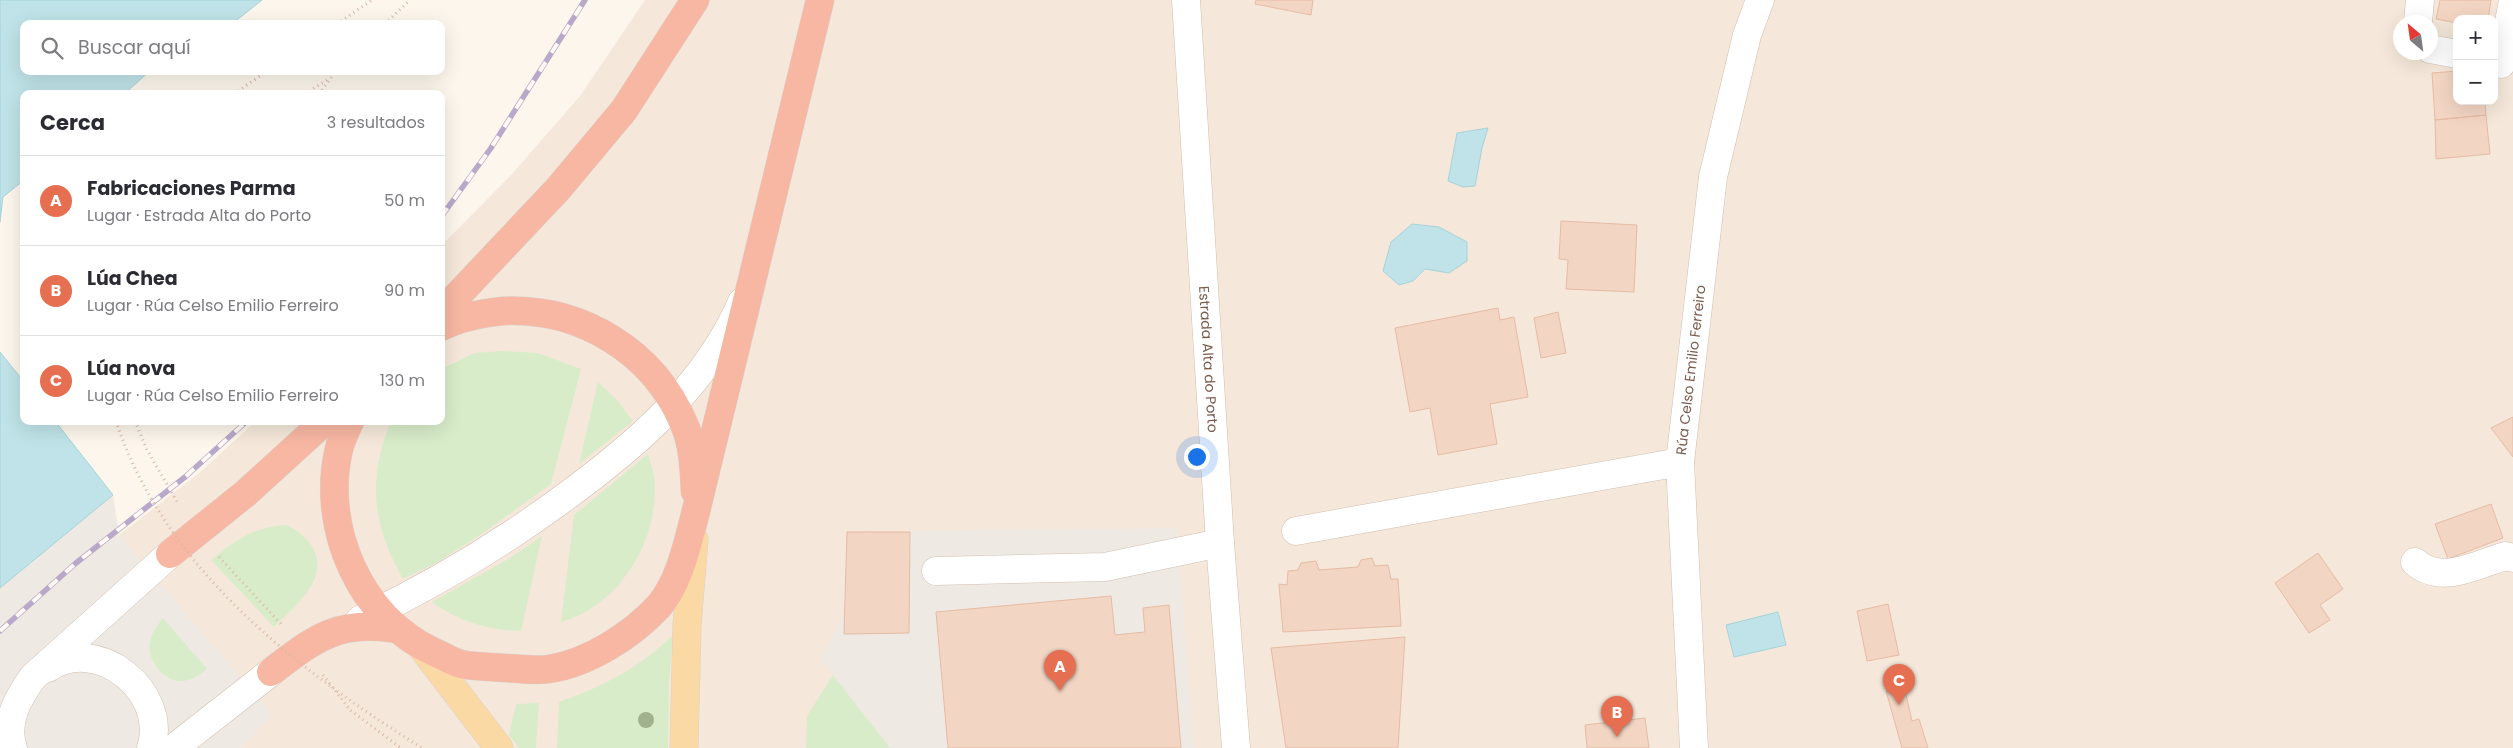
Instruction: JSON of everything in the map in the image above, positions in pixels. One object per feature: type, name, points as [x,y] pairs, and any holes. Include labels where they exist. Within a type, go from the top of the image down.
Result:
[{"type":"highway","points":[[445,309],[558,189],[618,118],[696,0]]},
{"type":"highway","points":[[348,425],[339,450],[334,492],[339,534],[354,573],[388,620],[420,645],[464,665],[548,669],[585,658],[626,635],[659,605],[679,572],[695,515],[820,0]]},
{"type":"highway","points":[[445,326],[485,312],[524,310],[562,316],[599,331],[634,354],[664,386],[685,425],[694,471],[695,515]]},
{"type":"highway","points":[[170,554],[246,493],[321,425]]},
{"type":"highway","points":[[271,672],[303,648],[326,635]]},
{"type":"main road","points":[[684,748],[687,625],[695,515]]},
{"type":"main road","points":[[420,645],[499,748]]},
{"type":"street","name":"Estrada Alta do Porto","points":[[1186,0],[1220,543],[1236,748]]},
{"type":"street","name":"Rúa Celso Emilio Ferreiro","points":[[1694,748],[1680,462],[1713,177],[1747,35],[1760,0]]},
{"type":"street","points":[[2419,15],[2420,0]]},
{"type":"street","points":[[2498,64],[2501,64],[2513,1]]},
{"type":"street","points":[[2438,50],[2453,53]]},
{"type":"street","points":[[326,635],[388,620],[459,568],[521,530],[637,442],[674,404],[704,367],[734,319],[754,274]]},
{"type":"street","points":[[1296,531],[1680,462]]},
{"type":"street","points":[[936,571],[1106,567],[1220,543]]},
{"type":"street","points":[[13,748],[11,721],[18,697],[33,678],[170,554]]},
{"type":"street","points":[[2415,562],[2423,570],[2445,575],[2505,556],[2513,558]]},
{"type":"street","points":[[0,702],[52,665],[74,659],[96,660],[118,667],[135,682],[147,701],[153,722],[151,748]]},
{"type":"street","points":[[174,748],[271,672]]},
{"type":"path","points":[[343,20],[372,0]]},
{"type":"path","points":[[389,20],[410,0]]},
{"type":"path","points":[[240,90],[261,75]]},
{"type":"path","points":[[322,90],[333,75]]},
{"type":"path","points":[[311,90],[330,78]]},
{"type":"path","points":[[117,425],[127,454],[146,492],[174,534],[204,572],[239,609],[317,678],[362,710],[422,748]]},
{"type":"path","points":[[138,425],[147,450],[169,489],[217,556],[303,648],[350,710],[401,748]]},
{"type":"shaded area","points":[[645,0],[2513,0],[2513,748],[241,748],[248,739],[119,535],[198,474],[252,425],[445,425],[445,242],[512,174],[580,96]]},
{"type":"shaded area","points":[[113,495],[119,535],[272,715],[241,748],[0,748],[0,588]]},
{"type":"shaded area","points":[[1177,528],[1194,748],[890,748],[820,659],[844,613],[847,532]]},
{"type":"green space","points":[[502,351],[538,353],[581,369],[551,484],[483,533],[436,563],[403,579],[385,540],[377,503],[378,464],[383,445],[390,425],[445,425],[445,367],[475,353]]},
{"type":"green space","points":[[598,382],[616,399],[633,421],[579,464]]},
{"type":"green space","points":[[648,454],[655,483],[654,509],[641,551],[630,570],[616,588],[600,602],[581,614],[561,622],[574,515]]},
{"type":"green space","points":[[286,525],[302,535],[311,545],[317,561],[316,572],[313,583],[307,593],[274,627],[211,560],[229,546],[254,532]]},
{"type":"green space","points":[[542,536],[521,631],[497,629],[474,624],[453,615],[432,602],[510,558]]},
{"type":"green space","points":[[163,618],[207,669],[198,676],[183,681],[173,680],[161,672],[153,661],[150,655],[150,642],[153,632]]},
{"type":"green space","points":[[673,635],[669,682],[668,748],[557,748],[559,702],[620,675],[647,657]]},
{"type":"green space","points":[[833,675],[890,748],[806,748],[807,716]]},
{"type":"green space","points":[[539,703],[536,748],[519,748],[509,735],[516,704]]},
{"type":"water","points":[[0,0],[262,0],[237,20],[20,20],[20,75],[145,75],[129,90],[20,90],[20,183],[3,197],[0,222]]},
{"type":"water","points":[[1488,128],[1475,186],[1463,187],[1448,181],[1457,133]]},
{"type":"water","points":[[1412,224],[1439,227],[1467,242],[1467,261],[1449,273],[1425,269],[1413,281],[1399,285],[1383,271],[1391,242]]},
{"type":"water","points":[[0,352],[20,377],[20,425],[58,425],[113,495],[0,588]]},
{"type":"water","points":[[1778,612],[1786,645],[1734,657],[1726,625]]},
{"type":"building","points":[[1256,0],[1313,0],[1311,15],[1255,4]]},
{"type":"building","points":[[2440,0],[2491,0],[2489,15],[2453,15],[2453,22],[2438,19],[2437,15]]},
{"type":"building","points":[[2453,71],[2453,105],[2485,105],[2486,115],[2435,120],[2432,73]]},
{"type":"building","points":[[2486,115],[2490,154],[2436,159],[2435,120]]},
{"type":"building","points":[[1561,221],[1637,225],[1634,292],[1566,289],[1568,260],[1559,259]]},
{"type":"building","points":[[1498,308],[1500,320],[1514,317],[1528,397],[1490,404],[1497,444],[1438,455],[1430,408],[1410,412],[1395,328]]},
{"type":"building","points":[[1558,312],[1566,353],[1541,358],[1534,318]]},
{"type":"building","points":[[2513,417],[2513,457],[2491,428]]},
{"type":"building","points":[[2491,504],[2503,538],[2448,559],[2435,524]]},
{"type":"building","points":[[847,532],[910,532],[909,633],[844,634]]},
{"type":"building","points":[[2318,553],[2343,589],[2320,605],[2330,620],[2309,633],[2275,583]]},
{"type":"building","points":[[1372,558],[1375,566],[1388,565],[1391,579],[1398,579],[1401,626],[1283,632],[1279,584],[1287,585],[1288,571],[1298,570],[1301,563],[1316,561],[1319,570],[1358,567],[1361,560]]},
{"type":"building","points":[[1111,596],[1115,635],[1145,632],[1143,608],[1169,605],[1181,748],[948,748],[936,612]]},
{"type":"building","points":[[1888,604],[1899,655],[1867,661],[1857,611]]},
{"type":"building","points":[[1405,637],[1398,748],[1286,748],[1271,648]]},
{"type":"building","points":[[1904,686],[1912,721],[1919,719],[1928,748],[1902,748],[1886,691]]},
{"type":"building","points":[[1645,718],[1649,748],[1587,748],[1585,725]]},
{"type":"railway","points":[[445,211],[491,148],[585,0]]},
{"type":"railway","points":[[0,631],[76,563],[185,477],[243,425]]},
{"type":"place","name":"Fabricaciones Parma","points":[[1060,691]]},
{"type":"place","name":"Lúa nova","points":[[1899,705]]},
{"type":"place","name":"Lúa Chea","points":[[1617,737]]}]
